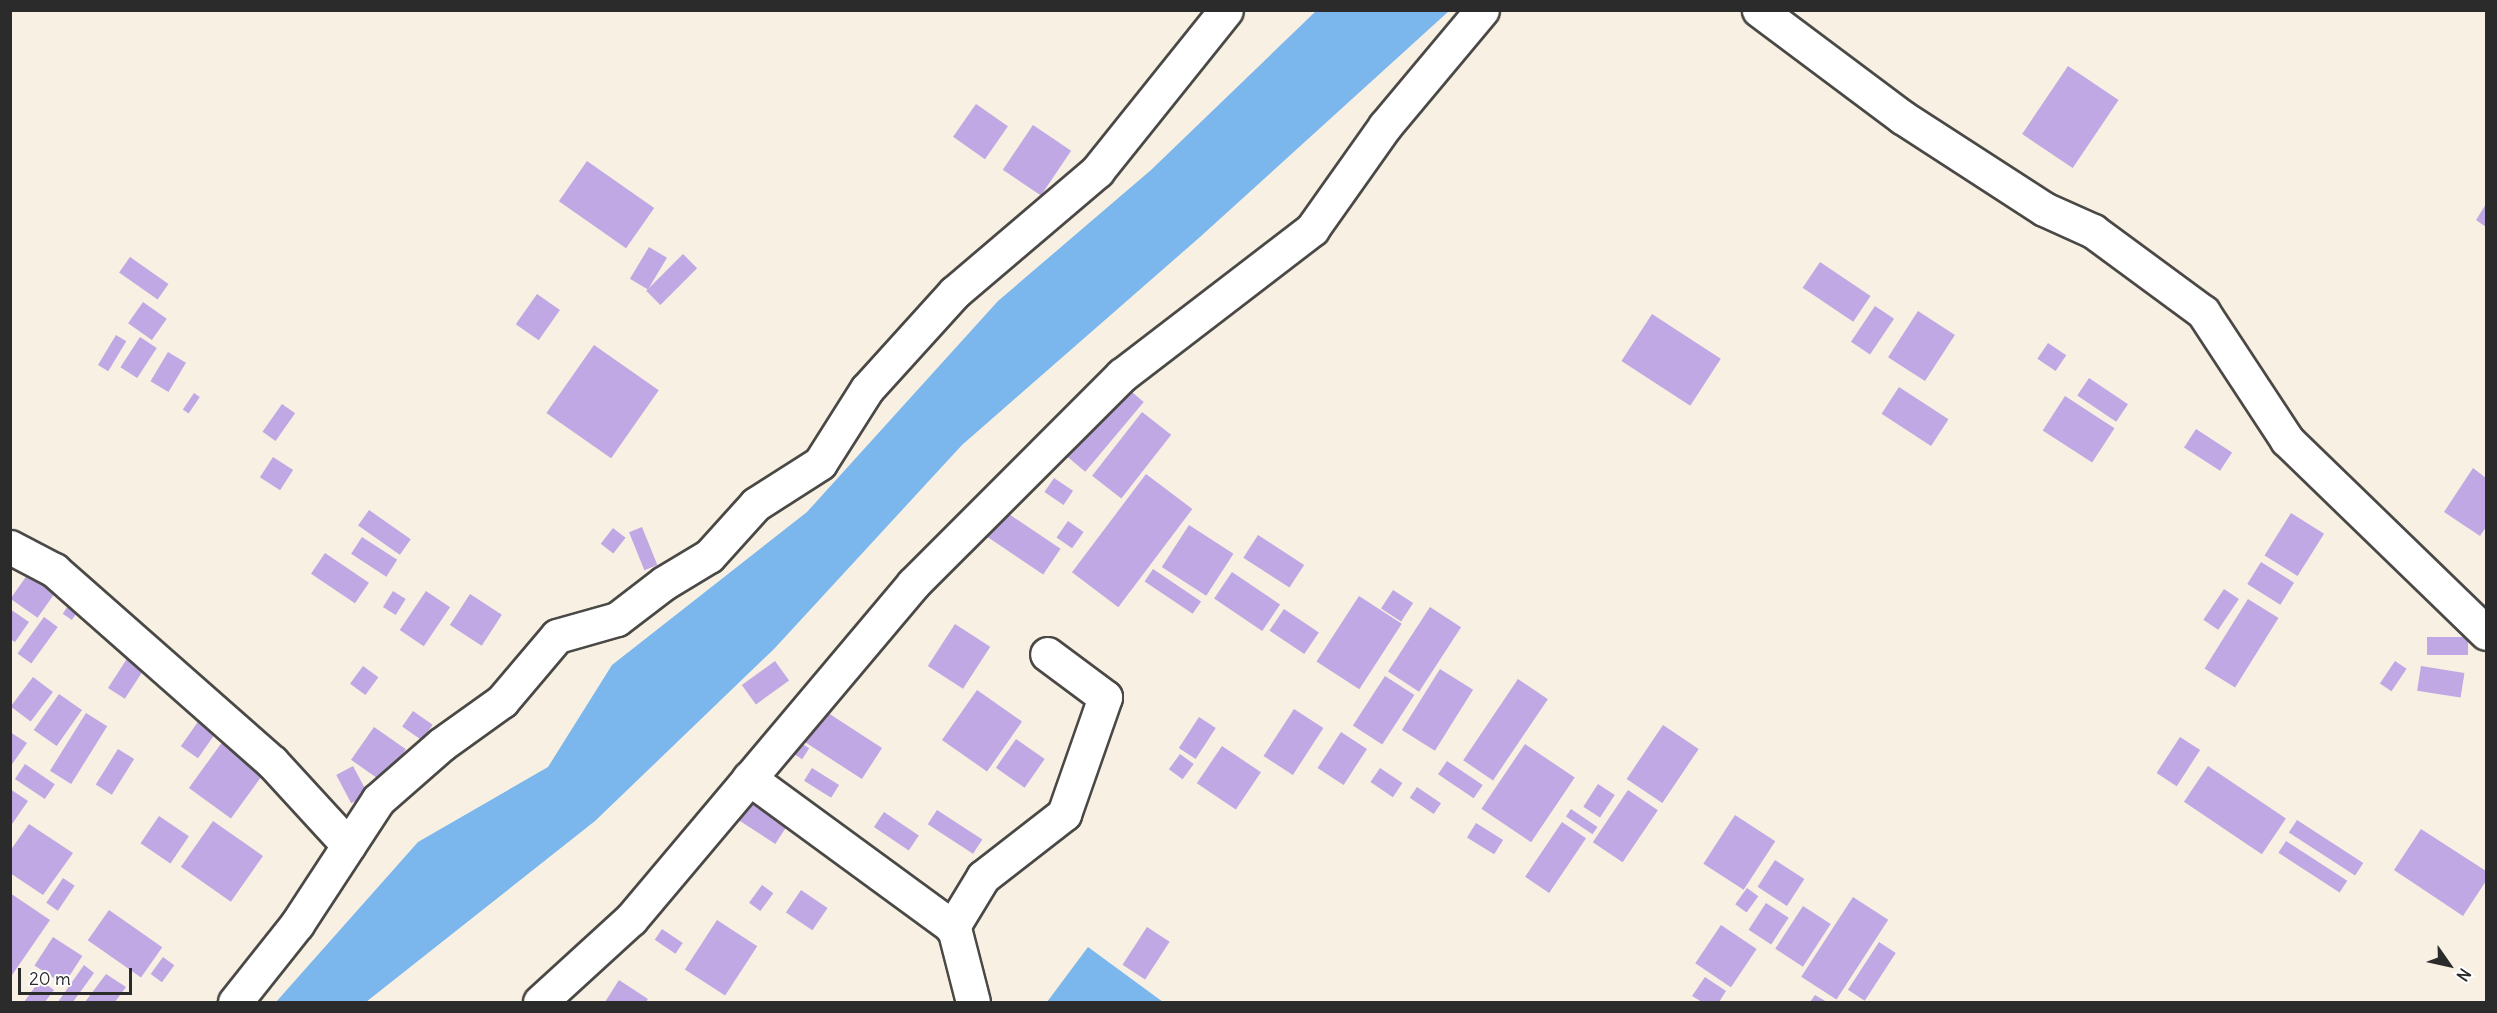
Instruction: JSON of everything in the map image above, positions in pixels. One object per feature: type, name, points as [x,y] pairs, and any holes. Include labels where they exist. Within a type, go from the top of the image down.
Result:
[{"type":"street","points":[[540,1002],[632,919],[748,778],[914,584],[1122,375],[1312,229],[1385,126],[1482,10]]},
{"type":"street","points":[[1759,10],[1920,129],[2044,209],[2093,231],[2203,312],[2287,440],[2487,633]]},
{"type":"street","points":[[235,1002],[297,924],[378,800],[442,744],[502,701],[557,636],[617,619],[664,583],[709,556],[756,504],[820,463],[867,388],[955,292],[1097,171],[1216,14]]},
{"type":"street","points":[[10,547],[62,578],[272,762],[348,845]]},
{"type":"street","points":[[953,928],[983,878],[1064,814],[1105,697],[1047,654]]},
{"type":"street","points":[[748,778],[953,928],[973,1002]]},
{"type":"water","points":[[1316,11],[1449,11],[1200,237],[962,445],[774,649],[595,821],[366,1002],[276,1002],[418,842],[548,767],[612,665],[807,512],[998,301],[1151,170]]},
{"type":"water","points":[[1088,947],[1163,1002],[1047,1002]]},
{"type":"building","points":[[2068,66],[2119,100],[2073,168],[2022,134]]},
{"type":"building","points":[[976,104],[1008,126],[985,159],[953,137]]},
{"type":"building","points":[[1033,125],[1071,151],[1041,195],[1003,170]]},
{"type":"building","points":[[587,161],[654,208],[626,248],[559,201]]},
{"type":"building","points":[[2486,204],[2486,227],[2476,220]]},
{"type":"building","points":[[649,247],[667,258],[648,290],[630,279]]},
{"type":"building","points":[[683,254],[697,268],[660,305],[646,291]]},
{"type":"building","points":[[130,257],[169,284],[158,300],[119,273]]},
{"type":"building","points":[[1820,262],[1871,296],[1853,322],[1803,288]]},
{"type":"building","points":[[537,294],[560,310],[539,340],[516,324]]},
{"type":"building","points":[[143,302],[167,319],[152,340],[128,323]]},
{"type":"building","points":[[1875,306],[1894,319],[1870,355],[1851,342]]},
{"type":"building","points":[[1918,311],[1955,335],[1925,381],[1888,357]]},
{"type":"building","points":[[1652,314],[1721,359],[1690,406],[1622,361]]},
{"type":"building","points":[[116,335],[126,341],[108,371],[98,365]]},
{"type":"building","points":[[140,337],[157,348],[137,378],[120,367]]},
{"type":"building","points":[[2048,343],[2066,355],[2056,371],[2037,359]]},
{"type":"building","points":[[594,345],[659,390],[611,458],[546,413]]},
{"type":"building","points":[[168,352],[186,363],[168,392],[150,381]]},
{"type":"building","points":[[2089,378],[2128,404],[2116,422],[2077,395]]},
{"type":"building","points":[[1120,382],[1144,402],[1085,472],[1062,452]]},
{"type":"building","points":[[1899,387],[1948,419],[1931,446],[1882,414]]},
{"type":"building","points":[[194,393],[200,397],[189,413],[183,410]]},
{"type":"building","points":[[2065,396],[2114,428],[2092,463],[2043,430]]},
{"type":"building","points":[[282,404],[295,413],[276,441],[262,432]]},
{"type":"building","points":[[1142,412],[1171,435],[1121,499],[1092,476]]},
{"type":"building","points":[[2196,429],[2232,452],[2220,471],[2184,447]]},
{"type":"building","points":[[273,457],[293,470],[280,490],[260,477]]},
{"type":"building","points":[[2473,468],[2486,478],[2486,527],[2480,536],[2444,512]]},
{"type":"building","points":[[1146,474],[1192,509],[1118,607],[1072,572]]},
{"type":"building","points":[[1054,478],[1073,491],[1064,505],[1044,492]]},
{"type":"building","points":[[1000,508],[1061,549],[1043,575],[983,534]]},
{"type":"building","points":[[369,510],[411,539],[400,555],[358,526]]},
{"type":"building","points":[[2291,513],[2324,534],[2298,576],[2265,555]]},
{"type":"building","points":[[1068,521],[1084,532],[1072,548],[1057,537]]},
{"type":"building","points":[[1189,525],[1233,554],[1206,596],[1162,567]]},
{"type":"building","points":[[642,527],[657,565],[644,570],[629,532]]},
{"type":"building","points":[[613,528],[626,538],[613,554],[601,544]]},
{"type":"building","points":[[1258,535],[1304,565],[1289,588],[1243,558]]},
{"type":"building","points":[[362,537],[397,560],[386,577],[351,554]]},
{"type":"building","points":[[325,553],[369,583],[355,603],[311,574]]},
{"type":"building","points":[[2261,562],[2294,583],[2280,605],[2247,584]]},
{"type":"building","points":[[1153,569],[1201,601],[1193,614],[1145,581]]},
{"type":"building","points":[[30,571],[57,590],[38,618],[10,599]]},
{"type":"building","points":[[1232,572],[1280,604],[1262,631],[1214,599]]},
{"type":"building","points":[[2224,589],[2239,599],[2218,630],[2203,620]]},
{"type":"building","points":[[1393,590],[1413,603],[1401,622],[1381,608]]},
{"type":"building","points":[[393,591],[406,599],[396,615],[383,607]]},
{"type":"building","points":[[426,591],[450,607],[424,646],[400,630]]},
{"type":"building","points":[[470,594],[502,615],[482,646],[450,625]]},
{"type":"building","points":[[1359,596],[1402,624],[1359,689],[1317,661]]},
{"type":"building","points":[[2248,599],[2279,618],[2235,688],[2205,669]]},
{"type":"building","points":[[70,603],[79,609],[72,620],[63,614]]},
{"type":"building","points":[[1430,607],[1461,627],[1419,692],[1388,672]]},
{"type":"building","points":[[10,609],[29,622],[15,642],[10,639]]},
{"type":"building","points":[[1284,609],[1319,632],[1304,654],[1269,631]]},
{"type":"building","points":[[44,617],[58,627],[31,663],[18,653]]},
{"type":"building","points":[[955,624],[990,647],[963,689],[928,666]]},
{"type":"building","points":[[2427,637],[2468,637],[2468,655],[2427,655]]},
{"type":"building","points":[[132,651],[149,662],[125,699],[108,688]]},
{"type":"building","points":[[775,661],[789,680],[756,705],[742,685]]},
{"type":"building","points":[[2395,661],[2407,669],[2392,691],[2380,683]]},
{"type":"building","points":[[363,666],[378,677],[365,695],[350,684]]},
{"type":"building","points":[[2421,666],[2464,673],[2461,698],[2417,691]]},
{"type":"building","points":[[1440,669],[1473,690],[1435,751],[1402,730]]},
{"type":"building","points":[[1385,676],[1414,695],[1382,745],[1353,725]]},
{"type":"building","points":[[33,677],[53,692],[31,722],[11,707]]},
{"type":"building","points":[[1518,679],[1548,699],[1493,780],[1463,760]]},
{"type":"building","points":[[977,690],[1022,722],[987,772],[942,740]]},
{"type":"building","points":[[59,694],[82,710],[57,746],[34,730]]},
{"type":"building","points":[[1294,709],[1323,728],[1293,775],[1264,756]]},
{"type":"building","points":[[413,711],[433,725],[422,740],[402,727]]},
{"type":"building","points":[[825,711],[882,748],[862,779],[805,742]]},
{"type":"building","points":[[86,713],[107,726],[71,784],[50,771]]},
{"type":"building","points":[[202,716],[219,728],[198,758],[181,746]]},
{"type":"building","points":[[1199,717],[1216,728],[1196,759],[1179,748]]},
{"type":"building","points":[[1663,725],[1699,749],[1662,803],[1627,779]]},
{"type":"building","points":[[374,727],[406,749],[383,782],[351,760]]},
{"type":"building","points":[[10,732],[27,743],[10,767]]},
{"type":"building","points":[[1341,732],[1367,749],[1344,785],[1318,768]]},
{"type":"building","points":[[2180,737],[2200,750],[2177,786],[2157,773]]},
{"type":"building","points":[[795,739],[809,748],[802,759],[788,750]]},
{"type":"building","points":[[1016,739],[1045,759],[1025,788],[996,768]]},
{"type":"building","points":[[223,741],[265,772],[231,818],[189,788]]},
{"type":"building","points":[[1525,744],[1575,778],[1531,842],[1481,809]]},
{"type":"building","points":[[1222,746],[1261,772],[1236,810],[1197,783]]},
{"type":"building","points":[[118,749],[134,759],[112,795],[96,785]]},
{"type":"building","points":[[1180,754],[1194,764],[1183,779],[1169,769]]},
{"type":"building","points":[[1447,761],[1483,785],[1474,798],[1438,774]]},
{"type":"building","points":[[25,764],[55,784],[45,799],[15,779]]},
{"type":"building","points":[[353,766],[368,794],[351,803],[336,775]]},
{"type":"building","points":[[2208,766],[2286,819],[2262,854],[2184,802]]},
{"type":"building","points":[[812,768],[839,785],[831,798],[804,781]]},
{"type":"building","points":[[1380,768],[1402,783],[1393,797],[1370,782]]},
{"type":"building","points":[[1598,784],[1615,795],[1600,818],[1583,807]]},
{"type":"building","points":[[1417,787],[1441,803],[1434,814],[1410,798]]},
{"type":"building","points":[[10,789],[28,801],[10,827]]},
{"type":"building","points":[[1628,790],[1658,810],[1623,862],[1593,842]]},
{"type":"building","points":[[752,799],[789,823],[775,844],[738,820]]},
{"type":"building","points":[[1571,809],[1598,827],[1592,834],[1566,816]]},
{"type":"building","points":[[937,810],[982,839],[973,854],[928,824]]},
{"type":"building","points":[[884,812],[919,835],[909,850],[874,827]]},
{"type":"building","points":[[1735,815],[1775,841],[1744,890],[1703,864]]},
{"type":"building","points":[[159,816],[189,836],[170,863],[141,843]]},
{"type":"building","points":[[2297,820],[2363,863],[2355,876],[2289,833]]},
{"type":"building","points":[[213,821],[263,856],[231,902],[181,867]]},
{"type":"building","points":[[1562,822],[1586,838],[1549,893],[1525,877]]},
{"type":"building","points":[[1476,823],[1503,840],[1494,854],[1467,837]]},
{"type":"building","points":[[29,824],[73,853],[43,895],[10,873],[10,851]]},
{"type":"building","points":[[2421,829],[2486,871],[2486,881],[2463,916],[2394,870]]},
{"type":"building","points":[[2286,841],[2347,881],[2340,893],[2278,853]]},
{"type":"building","points":[[1775,860],[1804,879],[1787,906],[1758,887]]},
{"type":"building","points":[[63,878],[75,886],[58,911],[46,903]]},
{"type":"building","points":[[762,885],[773,893],[760,911],[749,903]]},
{"type":"building","points":[[1747,888],[1758,896],[1747,912],[1735,904]]},
{"type":"building","points":[[801,890],[828,908],[812,930],[786,912]]},
{"type":"building","points":[[10,893],[50,920],[10,978]]},
{"type":"building","points":[[1853,897],[1888,920],[1836,1000],[1801,977]]},
{"type":"building","points":[[1766,903],[1789,918],[1771,945],[1749,930]]},
{"type":"building","points":[[1803,906],[1831,924],[1803,967],[1775,949]]},
{"type":"building","points":[[109,910],[162,947],[141,978],[88,940]]},
{"type":"building","points":[[717,920],[757,946],[725,996],[685,969]]},
{"type":"building","points":[[1721,925],[1757,949],[1731,987],[1695,963]]},
{"type":"building","points":[[1147,927],[1170,942],[1145,979],[1122,965]]},
{"type":"building","points":[[662,929],[683,943],[675,954],[655,940]]},
{"type":"building","points":[[53,937],[82,956],[64,985],[34,966]]},
{"type":"building","points":[[1879,942],[1896,953],[1865,1001],[1848,990]]},
{"type":"building","points":[[163,957],[174,965],[162,982],[151,974]]},
{"type":"building","points":[[84,965],[94,973],[73,1002],[58,1002]]},
{"type":"building","points":[[106,974],[126,987],[115,1002],[85,1002]]},
{"type":"building","points":[[1705,977],[1726,991],[1719,1002],[1702,1002],[1692,996]]},
{"type":"building","points":[[40,980],[54,990],[45,1002],[24,1002]]},
{"type":"building","points":[[619,980],[648,999],[646,1002],[605,1002]]},
{"type":"building","points":[[1815,995],[1827,1002],[1810,1002]]}]
